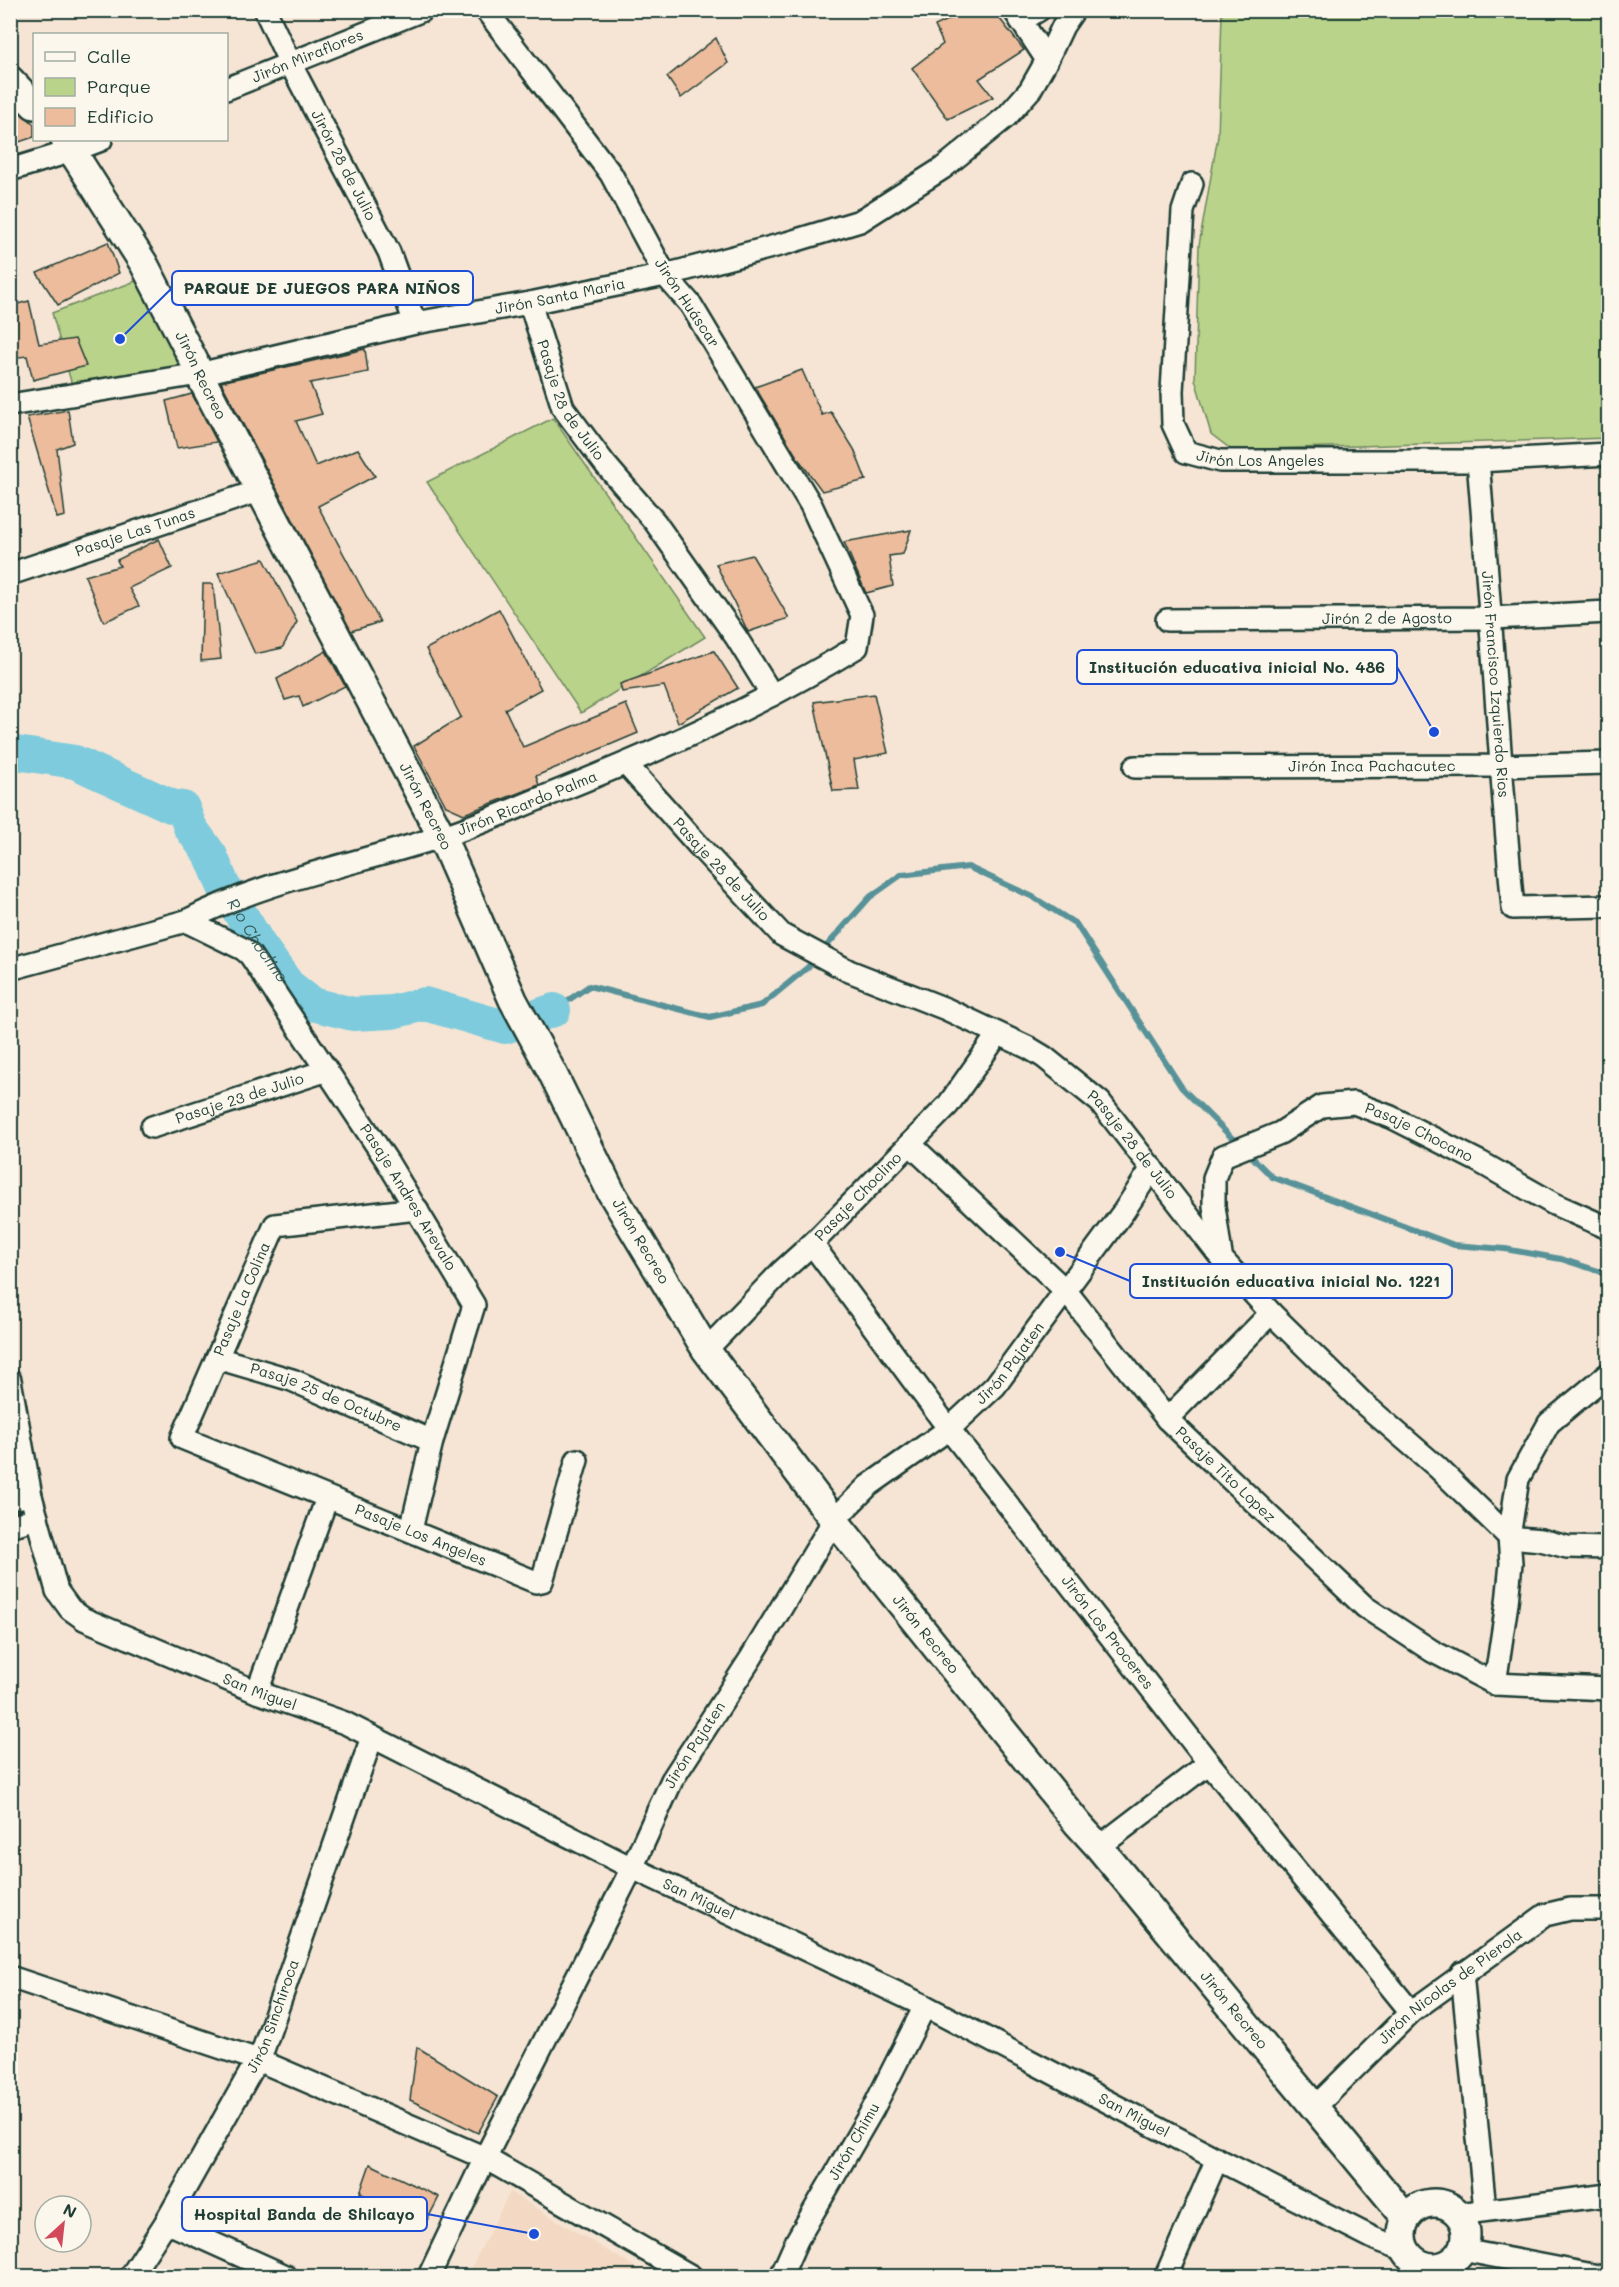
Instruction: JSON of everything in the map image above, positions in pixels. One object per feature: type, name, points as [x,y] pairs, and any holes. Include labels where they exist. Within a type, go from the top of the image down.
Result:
[{"type":"main road","points":[[10,80],[33,104]]},
{"type":"main road","name":"Jirón Recreo","points":[[68,145],[93,180],[144,264],[199,374],[442,837],[513,1000],[552,1072],[611,1192],[706,1350],[834,1520],[1078,1824],[1099,1846],[1406,2218]]},
{"type":"main road","points":[[1430,2203],[1446,2205],[1458,2214],[1466,2231],[1454,2269],[1423,2265],[1413,2259],[1402,2240],[1402,2229],[1406,2218],[1416,2208],[1430,2203]]},
{"type":"street","name":"Jirón 28 de Julio","points":[[265,10],[290,63],[389,252],[415,323]]},
{"type":"street","name":"Jirón Miraflores","points":[[228,88],[423,10]]},
{"type":"street","name":"Jirón Huáscar","points":[[486,10],[611,174],[665,274],[691,305],[811,505],[862,615],[857,647]]},
{"type":"street","name":"Jirón Santa Maria","points":[[10,405],[199,374],[415,323],[530,303],[665,274],[787,243],[860,221],[943,168],[1007,116],[1030,90],[1063,26],[1074,10]]},
{"type":"street","points":[[1025,14],[1047,60]]},
{"type":"street","points":[[10,170],[68,145],[94,141]]},
{"type":"street","name":"Jirón Los Angeles","points":[[1192,184],[1183,211],[1172,391],[1173,424],[1186,452],[1221,461],[1478,461],[1608,454]]},
{"type":"street","name":"Pasaje 28 de Julio","points":[[530,303],[564,408],[605,464],[655,522],[736,637],[772,695]]},
{"type":"street","name":"Jirón Francisco Izquierdo Rios","points":[[1478,461],[1492,618],[1500,766],[1513,908],[1608,906]]},
{"type":"street","name":"Pasaje Las Tunas","points":[[10,574],[261,490]]},
{"type":"street","name":"Jirón 2 de Agosto","points":[[1167,620],[1492,618],[1608,612]]},
{"type":"street","name":"Jirón Ricardo Palma","points":[[10,969],[186,921],[213,907],[252,892],[442,837],[626,764],[772,695],[815,673],[857,647]]},
{"type":"street","name":"Jirón Inca Pachacutec","points":[[1135,768],[1500,766],[1608,763]]},
{"type":"street","name":"Pasaje 28 de Julio","points":[[626,764],[782,935],[849,971],[946,1009],[1044,1057],[1086,1089],[1100,1102],[1222,1259],[1271,1313],[1364,1404],[1437,1467],[1509,1537]]},
{"type":"street","name":"Pasaje Andres Arevalo","points":[[186,921],[247,952],[387,1161],[474,1305],[432,1441],[411,1530]]},
{"type":"street","name":"Pasaje Choclino","points":[[706,1350],[948,1105],[998,1034]]},
{"type":"street","name":"Pasaje 23 de Julio","points":[[152,1127],[325,1071]]},
{"type":"street","name":"Pasaje Chocano","points":[[1222,1259],[1214,1206],[1214,1178],[1223,1156],[1280,1133],[1322,1106],[1354,1103],[1391,1118],[1480,1162],[1554,1204],[1608,1227]]},
{"type":"street","name":"Pasaje Tito Lopez","points":[[909,1144],[1066,1291],[1167,1419],[1365,1607],[1431,1651],[1495,1684],[1608,1689]]},
{"type":"street","name":"Jirón Pajaten","points":[[429,2277],[485,2158],[632,1868],[672,1780],[751,1658],[834,1520],[868,1486],[949,1429],[995,1386],[1124,1211],[1152,1168]]},
{"type":"street","name":"Pasaje La Colina","points":[[182,1438],[275,1225],[417,1209]]},
{"type":"street","name":"Jirón Los Proceres","points":[[812,1244],[949,1429],[1209,1762],[1411,2012]]},
{"type":"street","points":[[1167,1419],[1271,1313]]},
{"type":"street","name":"Pasaje 25 de Octubre","points":[[217,1358],[292,1380],[432,1441]]},
{"type":"street","points":[[1495,1684],[1507,1603],[1511,1563],[1509,1537],[1516,1483],[1549,1423],[1608,1374]]},
{"type":"street","name":"San Miguel","points":[[10,1380],[21,1497],[37,1518],[57,1591],[76,1614],[92,1623],[257,1692],[345,1723],[632,1868],[924,2006],[1375,2239],[1406,2250]]},
{"type":"street","name":"Pasaje Los Angeles","points":[[182,1438],[536,1582],[542,1581],[577,1460]]},
{"type":"street","points":[[257,1692],[327,1498]]},
{"type":"street","points":[[10,1526],[37,1518]]},
{"type":"street","points":[[1509,1537],[1541,1540],[1567,1547],[1608,1548]]},
{"type":"street","name":"Jirón Sinchiroca","points":[[131,2277],[166,2222],[258,2061],[372,1737]]},
{"type":"street","points":[[1099,1846],[1209,1762]]},
{"type":"street","name":"Jirón Nicolas de Pierola","points":[[1314,2108],[1411,2012],[1545,1915],[1570,1909],[1608,1909]]},
{"type":"street","points":[[1462,1973],[1485,2210]]},
{"type":"street","points":[[10,1977],[258,2061],[485,2158],[691,2277]]},
{"type":"street","name":"Jirón Chimu","points":[[781,2277],[797,2240],[873,2109],[924,2006]]},
{"type":"street","points":[[1166,2277],[1217,2159]]},
{"type":"street","points":[[1458,2214],[1608,2195]]},
{"type":"street","points":[[166,2222],[286,2277]]},
{"type":"street","points":[[1454,2269],[1598,2277]]},
{"type":"shaded area","points":[[510,2192],[650,2276],[467,2276]]},
{"type":"green space","points":[[1219,11],[1608,11],[1608,438],[1232,450],[1211,434],[1195,379],[1199,245],[1218,136],[1222,15]]},
{"type":"green space","points":[[146,277],[195,366],[73,389],[52,313]]},
{"type":"green space","points":[[553,418],[705,637],[581,713],[427,482]]},
{"type":"building","points":[[969,10],[993,10],[1024,50],[979,79],[993,97],[948,119],[912,68],[943,44],[935,26]]},
{"type":"building","points":[[716,38],[728,63],[681,98],[667,77]]},
{"type":"building","points":[[10,103],[33,123],[33,137],[10,145]]},
{"type":"building","points":[[108,242],[119,273],[58,305],[37,273]]},
{"type":"building","points":[[29,301],[39,344],[75,339],[86,366],[33,380],[27,356],[10,358],[10,306]]},
{"type":"building","points":[[365,349],[368,372],[310,383],[322,414],[296,421],[316,466],[358,449],[375,476],[318,506],[380,622],[351,631],[221,382]]},
{"type":"building","points":[[802,370],[822,415],[831,412],[854,449],[866,480],[822,491],[797,457],[755,387]]},
{"type":"building","points":[[192,394],[217,442],[177,448],[166,401]]},
{"type":"building","points":[[68,410],[73,443],[57,449],[65,516],[57,518],[27,417]]},
{"type":"building","points":[[911,530],[903,554],[889,556],[893,586],[866,593],[844,542]]},
{"type":"building","points":[[159,539],[172,568],[129,588],[139,606],[104,622],[85,576],[120,566],[117,560]]},
{"type":"building","points":[[752,555],[789,618],[748,632],[716,564]]},
{"type":"building","points":[[264,559],[297,622],[282,648],[255,654],[218,573]]},
{"type":"building","points":[[203,584],[213,584],[221,659],[201,661]]},
{"type":"building","points":[[499,609],[541,689],[505,709],[523,747],[626,704],[638,733],[536,776],[539,785],[464,814],[446,806],[414,746],[461,717],[426,649]]},
{"type":"building","points":[[326,651],[345,686],[303,707],[299,696],[285,700],[277,679]]},
{"type":"building","points":[[714,651],[738,688],[678,723],[664,686],[622,692],[620,684]]},
{"type":"building","points":[[874,694],[888,753],[854,760],[859,790],[833,791],[814,702]]},
{"type":"building","points":[[417,2047],[498,2097],[478,2133],[410,2100]]},
{"type":"building","points":[[370,2164],[439,2197],[424,2226],[360,2193]]},
{"type":"waterway","name":"Rio Choclino","points":[[10,752],[75,762],[171,806],[183,808],[190,827],[211,856],[223,885],[260,946],[288,985],[312,1004],[353,1014],[392,1012],[425,1004],[505,1027],[554,1010]]},
{"type":"waterway","points":[[554,1010],[589,986],[710,1017],[762,1005],[808,967],[870,897],[901,875],[968,867],[1033,897],[1076,924],[1182,1088],[1238,1144]]},
{"type":"waterway","points":[[1246,1151],[1272,1177],[1454,1245],[1505,1249],[1561,1259],[1608,1274]]},
{"type":"place","name":"PARQUE DE JUEGOS PARA NIÑOS","points":[[120,339]]},
{"type":"place","name":"Institución educativa inicial No. 486","points":[[1434,732]]},
{"type":"place","name":"Institución educativa inicial No. 1221","points":[[1060,1252]]},
{"type":"place","name":"Hospital Banda de Shilcayo","points":[[534,2234]]}]
